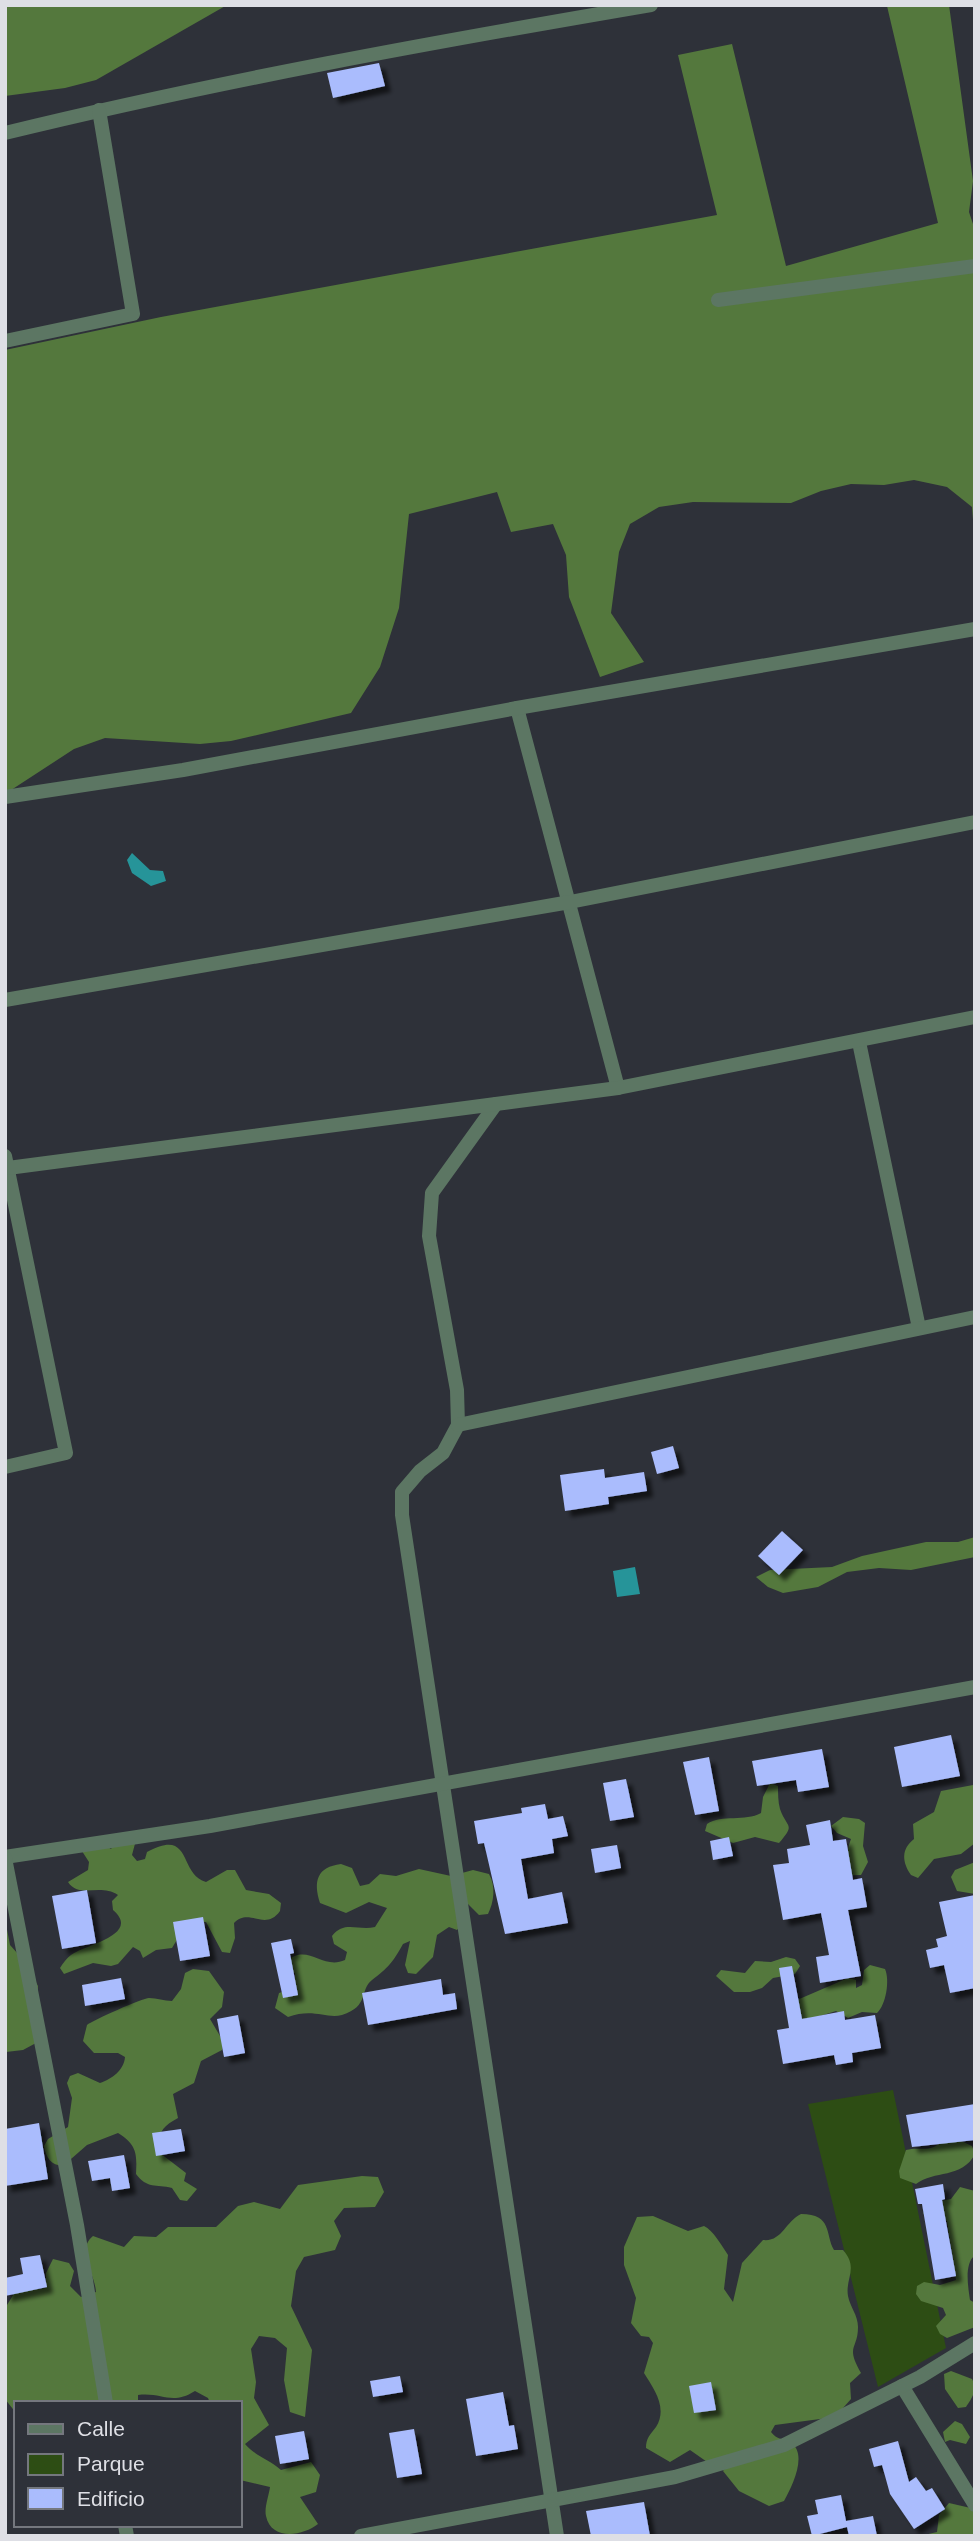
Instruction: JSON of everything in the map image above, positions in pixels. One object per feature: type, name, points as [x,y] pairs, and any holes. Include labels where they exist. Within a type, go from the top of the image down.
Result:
[{"type":"street","points":[[5,133],[99,110],[409,47],[651,5]]},
{"type":"street","points":[[5,341],[134,314],[99,110]]},
{"type":"street","points":[[718,300],[975,266]]},
{"type":"street","points":[[5,797],[183,770],[517,708],[975,629]]},
{"type":"street","points":[[517,708],[618,1087]]},
{"type":"street","points":[[5,1000],[570,902],[975,822]]},
{"type":"street","points":[[5,1467],[66,1452],[7,1162],[618,1087],[859,1042],[975,1017]]},
{"type":"street","points":[[859,1042],[919,1328]]},
{"type":"street","points":[[496,1104],[443,1174],[432,1194],[428,1214],[429,1236],[457,1390],[458,1425],[443,1453],[420,1471],[402,1492],[402,1515],[556,2536]]},
{"type":"street","points":[[458,1425],[975,1317]]},
{"type":"street","points":[[106,2401],[77,2225],[5,1857],[209,1826],[975,1688]]},
{"type":"street","points":[[361,2536],[675,2477],[784,2445],[901,2386],[975,2343]]},
{"type":"street","points":[[901,2386],[975,2505]]},
{"type":"green space","points":[[5,5],[227,5],[96,80],[65,88],[5,96]]},
{"type":"green space","points":[[949,5],[973,181],[969,212],[975,230],[975,545],[972,507],[947,487],[914,480],[884,485],[851,484],[821,491],[791,503],[693,502],[659,507],[630,524],[619,552],[611,613],[644,662],[600,677],[569,597],[566,555],[553,524],[511,532],[497,492],[409,514],[399,608],[380,667],[351,713],[231,741],[200,744],[105,738],[74,749],[5,794],[5,350],[161,317],[717,215],[678,55],[732,44],[786,266],[938,223],[887,6]]},
{"type":"green space","points":[[975,1537],[975,1557],[911,1570],[879,1568],[847,1572],[818,1587],[783,1593],[768,1587],[756,1577],[770,1570],[832,1567],[862,1556],[926,1542],[958,1542]]},
{"type":"green space","points":[[770,1783],[778,1786],[780,1809],[789,1826],[779,1843],[755,1837],[733,1843],[705,1831],[707,1824],[713,1821],[761,1813],[763,1797]]},
{"type":"green space","points":[[973,1785],[975,1843],[961,1854],[934,1859],[918,1878],[911,1875],[904,1856],[914,1839],[913,1824],[934,1812],[941,1791]]},
{"type":"green space","points":[[843,1817],[859,1819],[865,1823],[863,1846],[868,1862],[861,1875],[830,1876],[844,1862],[851,1839],[837,1833],[831,1826]]},
{"type":"green space","points":[[92,1837],[111,1849],[115,1842],[136,1840],[132,1855],[137,1861],[145,1859],[147,1852],[172,1845],[179,1848],[197,1877],[206,1882],[227,1870],[235,1870],[246,1890],[269,1894],[281,1903],[280,1911],[269,1919],[245,1917],[234,1923],[235,1938],[230,1953],[222,1952],[206,1922],[187,1923],[172,1948],[156,1950],[143,1958],[140,1951],[133,1947],[118,1964],[111,1966],[93,1963],[64,1974],[60,1968],[70,1956],[108,1938],[116,1933],[120,1926],[120,1919],[113,1910],[112,1901],[118,1895],[104,1890],[78,1890],[68,1882],[88,1870],[89,1862],[80,1848]]},
{"type":"green space","points":[[975,1862],[975,1894],[957,1891],[951,1877],[955,1870]]},
{"type":"green space","points":[[341,1864],[352,1868],[360,1886],[369,1884],[380,1874],[396,1876],[419,1869],[451,1876],[473,1870],[489,1874],[493,1889],[492,1904],[488,1914],[479,1915],[466,1902],[462,1924],[457,1930],[449,1927],[437,1935],[433,1957],[416,1974],[408,1973],[405,1965],[410,1941],[403,1944],[390,1964],[368,1984],[360,2003],[351,2011],[336,2016],[305,2013],[288,2017],[275,2008],[279,1993],[295,1988],[295,1973],[286,1972],[283,1965],[299,1955],[328,1962],[345,1960],[347,1952],[334,1944],[332,1936],[341,1928],[375,1927],[387,1908],[369,1902],[346,1913],[320,1903],[317,1888],[319,1876],[327,1868]]},
{"type":"green space","points":[[5,1919],[10,1945],[26,1963],[38,1986],[36,2043],[23,2050],[6,2052]]},
{"type":"green space","points":[[786,1957],[795,1959],[800,1966],[795,1974],[773,1978],[762,1988],[750,1992],[734,1992],[716,1976],[721,1970],[745,1973],[755,1961],[771,1962]]},
{"type":"green space","points":[[870,1965],[885,1969],[886,1974],[885,1998],[877,2013],[862,2012],[848,2018],[836,2011],[801,2022],[797,2000],[848,1978],[856,1980],[856,1988],[862,1985],[864,1970]]},
{"type":"green space","points":[[193,1969],[209,1971],[224,1992],[222,2007],[210,2019],[223,2041],[222,2050],[201,2061],[194,2083],[173,2094],[178,2118],[162,2132],[159,2146],[160,2153],[186,2173],[184,2181],[197,2189],[187,2201],[180,2200],[172,2188],[144,2182],[136,2174],[136,2155],[132,2146],[118,2133],[87,2145],[63,2166],[52,2162],[44,2146],[48,2139],[68,2127],[72,2098],[67,2083],[70,2076],[78,2073],[100,2083],[117,2073],[124,2062],[125,2057],[118,2053],[94,2053],[83,2041],[87,2025],[145,1999],[172,2001],[181,1989],[185,1973]]},
{"type":"green space","points":[[893,2090],[946,2348],[878,2387],[808,2104]]},
{"type":"green space","points":[[957,2139],[972,2146],[975,2154],[963,2167],[916,2184],[900,2178],[899,2171],[906,2150],[930,2148],[942,2140]]},
{"type":"green space","points":[[362,2176],[378,2177],[384,2192],[375,2207],[344,2208],[334,2221],[341,2236],[335,2250],[304,2257],[296,2271],[291,2306],[312,2350],[305,2417],[290,2412],[284,2380],[287,2348],[275,2338],[259,2336],[251,2349],[256,2382],[254,2398],[269,2425],[245,2444],[281,2470],[311,2462],[320,2475],[316,2492],[300,2497],[318,2524],[304,2531],[288,2534],[274,2529],[266,2516],[270,2487],[242,2480],[242,2401],[209,2401],[195,2391],[179,2398],[138,2395],[138,2401],[14,2401],[14,2410],[5,2399],[7,2305],[15,2292],[46,2288],[46,2273],[53,2259],[69,2263],[74,2271],[70,2286],[81,2297],[96,2292],[86,2255],[88,2242],[93,2236],[124,2247],[134,2236],[156,2237],[168,2227],[216,2227],[238,2206],[254,2202],[280,2209],[298,2185]]},
{"type":"green space","points":[[960,2187],[975,2191],[975,2255],[969,2264],[968,2276],[970,2300],[975,2303],[975,2327],[947,2338],[940,2334],[936,2326],[946,2315],[943,2308],[921,2301],[916,2294],[917,2286],[924,2282],[940,2285],[956,2280],[947,2221],[930,2219],[923,2213],[935,2202],[951,2199]]},
{"type":"green space","points":[[801,2214],[823,2221],[834,2250],[843,2250],[848,2256],[851,2268],[848,2296],[858,2327],[853,2352],[861,2373],[850,2383],[851,2399],[835,2417],[775,2425],[771,2432],[796,2448],[798,2462],[784,2501],[769,2506],[739,2491],[723,2471],[727,2466],[710,2464],[690,2450],[670,2462],[646,2448],[661,2413],[655,2392],[644,2373],[653,2343],[649,2337],[641,2336],[631,2323],[636,2298],[624,2265],[624,2247],[637,2217],[653,2216],[688,2231],[704,2226],[728,2255],[724,2289],[733,2302],[742,2263],[763,2240],[775,2238]]},
{"type":"green space","points":[[951,2371],[972,2379],[974,2383],[973,2394],[966,2407],[958,2408],[945,2389],[944,2374]]},
{"type":"green space","points":[[955,2421],[962,2424],[970,2437],[966,2444],[950,2440],[945,2442],[943,2432]]},
{"type":"green space","points":[[949,2503],[975,2509],[975,2536],[920,2536],[937,2532],[939,2515]]},
{"type":"water","points":[[132,853],[150,870],[163,871],[166,881],[151,886],[132,873],[127,860]]},
{"type":"water","points":[[635,1567],[640,1594],[617,1597],[613,1571]]},
{"type":"building","points":[[379,63],[385,86],[333,98],[327,73]]},
{"type":"building","points":[[673,1446],[679,1468],[657,1474],[651,1452]]},
{"type":"building","points":[[604,1469],[605,1478],[644,1472],[647,1491],[608,1497],[609,1504],[565,1511],[560,1475]]},
{"type":"building","points":[[782,1531],[803,1550],[779,1575],[758,1556]]},
{"type":"building","points":[[951,1735],[960,1776],[902,1787],[894,1747]]},
{"type":"building","points":[[822,1749],[829,1787],[798,1792],[796,1780],[757,1786],[752,1761]]},
{"type":"building","points":[[709,1757],[719,1811],[695,1815],[683,1762]]},
{"type":"building","points":[[626,1779],[634,1817],[610,1821],[603,1783]]},
{"type":"building","points":[[545,1804],[548,1819],[563,1816],[568,1836],[552,1839],[554,1853],[521,1859],[528,1899],[562,1892],[568,1923],[505,1934],[484,1843],[478,1844],[474,1821],[522,1813],[521,1808]]},
{"type":"building","points":[[830,1820],[833,1841],[846,1839],[853,1880],[862,1878],[867,1907],[848,1910],[861,1976],[820,1983],[816,1957],[829,1955],[821,1913],[783,1920],[773,1865],[789,1863],[787,1849],[810,1845],[806,1825]]},
{"type":"building","points":[[729,1837],[733,1856],[713,1860],[710,1841]]},
{"type":"building","points":[[617,1845],[621,1868],[595,1873],[591,1849]]},
{"type":"building","points":[[87,1890],[96,1943],[62,1949],[52,1896]]},
{"type":"building","points":[[975,1895],[975,1988],[950,1993],[944,1965],[930,1968],[926,1950],[938,1947],[936,1939],[947,1936],[939,1902]]},
{"type":"building","points":[[203,1917],[210,1956],[180,1961],[173,1922]]},
{"type":"building","points":[[291,1939],[294,1953],[290,1954],[298,1995],[283,1998],[271,1943]]},
{"type":"building","points":[[792,1966],[802,2019],[844,2011],[845,2020],[875,2015],[881,2048],[852,2053],[853,2062],[836,2065],[834,2055],[783,2064],[777,2030],[789,2028],[779,1968]]},
{"type":"building","points":[[121,1978],[125,1999],[85,2006],[82,1985]]},
{"type":"building","points":[[441,1979],[443,1995],[455,1993],[457,2009],[368,2025],[362,1993]]},
{"type":"building","points":[[238,2015],[245,2053],[224,2057],[217,2019]]},
{"type":"building","points":[[975,2104],[975,2140],[912,2147],[906,2115]]},
{"type":"building","points":[[39,2123],[48,2179],[5,2186],[5,2129]]},
{"type":"building","points":[[181,2129],[185,2151],[156,2156],[152,2133]]},
{"type":"building","points":[[124,2155],[130,2188],[112,2191],[110,2178],[92,2181],[88,2161]]},
{"type":"building","points":[[943,2184],[945,2199],[942,2200],[956,2276],[935,2280],[922,2204],[918,2204],[915,2189]]},
{"type":"building","points":[[40,2255],[47,2287],[5,2296],[5,2278],[23,2274],[20,2258]]},
{"type":"building","points":[[400,2376],[403,2392],[373,2397],[370,2381]]},
{"type":"building","points":[[711,2382],[716,2410],[694,2413],[689,2386]]},
{"type":"building","points":[[503,2392],[509,2426],[514,2425],[518,2449],[476,2456],[466,2399]]},
{"type":"building","points":[[414,2429],[422,2474],[397,2478],[389,2433]]},
{"type":"building","points":[[304,2431],[309,2459],[280,2464],[275,2436]]},
{"type":"building","points":[[898,2441],[909,2482],[916,2477],[926,2491],[932,2488],[945,2509],[914,2529],[890,2494],[882,2465],[874,2467],[869,2449]]},
{"type":"building","points":[[841,2495],[846,2521],[873,2516],[877,2536],[849,2536],[847,2527],[812,2536],[807,2516],[818,2514],[815,2500]]},
{"type":"building","points":[[644,2502],[650,2536],[591,2536],[586,2511]]}]
